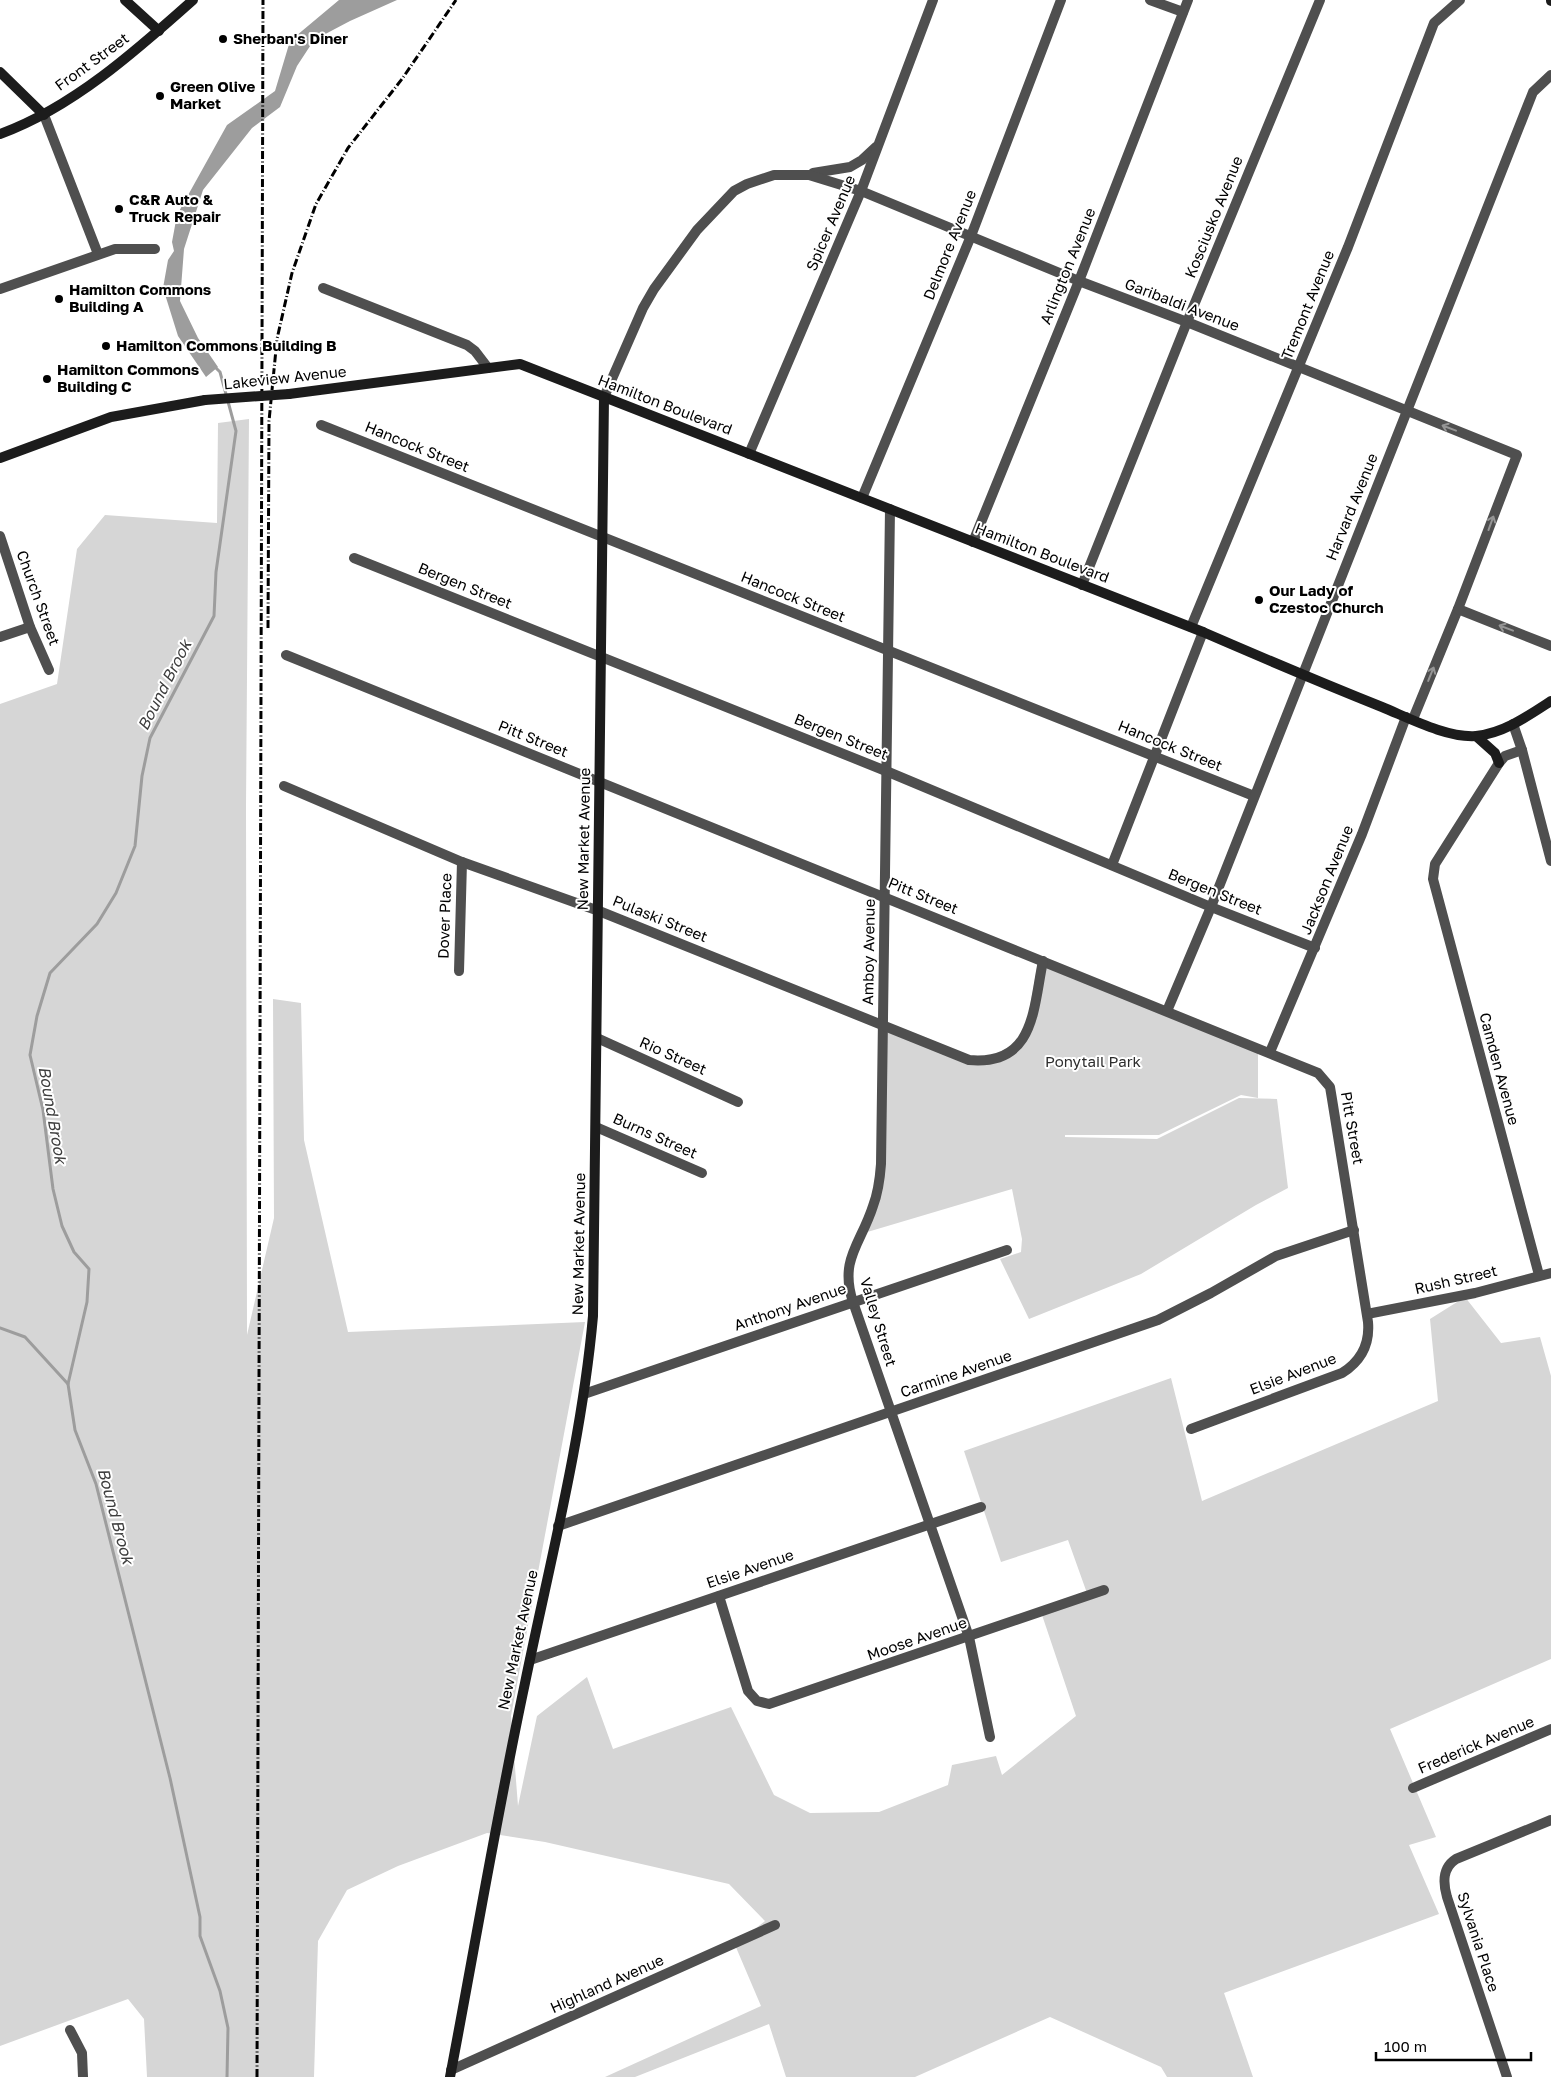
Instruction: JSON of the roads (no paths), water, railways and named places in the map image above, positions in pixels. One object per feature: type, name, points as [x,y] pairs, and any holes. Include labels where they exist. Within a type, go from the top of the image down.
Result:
[{"type":"main road","points":[[125,0],[159,31]]},
{"type":"main road","name":"Front Street","points":[[0,134],[44,115],[100,77],[159,31],[194,0]]},
{"type":"main road","points":[[0,72],[44,115]]},
{"type":"main road","name":"Hamilton Boulevard","points":[[520,364],[1203,632],[1302,675],[1447,732],[1476,736],[1494,732],[1513,724],[1551,701]]},
{"type":"main road","name":"Lakeview Avenue","points":[[0,458],[111,417],[206,400],[290,394],[520,364]]},
{"type":"main road","name":"New Market Avenue","points":[[451,2074],[504,1787],[584,1394],[593,1316],[604,397]]},
{"type":"main road","points":[[1476,736],[1495,753],[1498,763]]},
{"type":"street","name":"Spicer Avenue","points":[[749,454],[861,191],[933,0]]},
{"type":"street","name":"Delmore Avenue","points":[[862,498],[971,236],[1061,0]]},
{"type":"street","points":[[1150,0],[1183,12]]},
{"type":"street","name":"Arlington Avenue","points":[[973,542],[1080,281],[1188,0]]},
{"type":"street","name":"Kosciusko Avenue","points":[[1082,585],[1320,0]]},
{"type":"street","name":"Tremont Avenue","points":[[1191,628],[1348,247],[1434,23],[1460,0]]},
{"type":"street","name":"Harvard Avenue","points":[[1167,1011],[1211,907],[1533,92],[1551,75]]},
{"type":"street","points":[[44,115],[98,254]]},
{"type":"street","points":[[604,397],[643,308],[654,289],[697,230],[734,191],[747,184],[774,175],[809,175],[819,171],[838,171],[862,160],[878,144]]},
{"type":"street","name":"Garibaldi Avenue","points":[[809,175],[861,191],[1080,281],[1188,322],[1406,412],[1493,445]]},
{"type":"street","points":[[0,290],[115,249],[155,248]]},
{"type":"street","points":[[323,288],[467,345],[475,351],[488,368]]},
{"type":"street","name":"Hancock Street","points":[[321,425],[1254,796]]},
{"type":"street","name":"Jackson Avenue","points":[[1270,1052],[1410,718],[1458,610],[1517,455],[1493,445]]},
{"type":"street","name":"Amboy Avenue","points":[[882,1126],[890,509]]},
{"type":"street","name":"Church Street","points":[[0,536],[30,627],[49,670]]},
{"type":"street","name":"Bergen Street","points":[[354,558],[886,771],[1211,907],[1315,948]]},
{"type":"street","points":[[1458,610],[1551,646]]},
{"type":"street","points":[[0,637],[30,627]]},
{"type":"street","points":[[1112,865],[1203,632]]},
{"type":"street","name":"Pitt Street","points":[[286,655],[1318,1073],[1330,1087],[1367,1314]]},
{"type":"street","points":[[1513,724],[1522,750],[1551,861]]},
{"type":"street","points":[[1498,763],[1505,756],[1522,750]]},
{"type":"street","name":"Camden Avenue","points":[[1498,763],[1435,864],[1433,871],[1435,889],[1539,1275]]},
{"type":"street","name":"Pulaski Street","points":[[284,786],[462,862],[599,911],[969,1060],[983,1061],[994,1059],[1014,1050],[1021,1042],[1031,1023],[1043,961]]},
{"type":"street","name":"Dover Place","points":[[459,971],[462,862]]},
{"type":"street","name":"Rio Street","points":[[597,1038],[738,1102]]},
{"type":"street","name":"Burns Street","points":[[596,1126],[702,1173]]},
{"type":"street","name":"Valley Street","points":[[882,1126],[881,1171],[874,1205],[850,1256],[847,1280],[969,1637],[990,1737]]},
{"type":"street","name":"Carmine Avenue","points":[[558,1526],[1158,1320],[1211,1293],[1276,1256],[1354,1230]]},
{"type":"street","name":"Anthony Avenue","points":[[584,1394],[1007,1250]]},
{"type":"street","name":"Rush Street","points":[[1367,1314],[1475,1293],[1551,1272]]},
{"type":"street","name":"Elsie Avenue","points":[[1191,1429],[1337,1375],[1350,1368],[1361,1356],[1367,1342],[1369,1332],[1367,1314]]},
{"type":"street","name":"Elsie Avenue","points":[[530,1660],[981,1507]]},
{"type":"street","name":"Moose Avenue","points":[[719,1596],[747,1686],[752,1697],[762,1704],[775,1703],[1104,1590]]},
{"type":"street","name":"Frederick Avenue","points":[[1413,1788],[1551,1729]]},
{"type":"street","name":"Sylvania Place","points":[[1507,2077],[1447,1897],[1444,1886],[1445,1872],[1449,1863],[1456,1859],[1551,1820]]},
{"type":"street","name":"Highland Avenue","points":[[451,2074],[775,1925]]},
{"type":"street","points":[[70,2030],[82,2053],[83,2077]]},
{"type":"waterway","name":"Bound Brook","points":[[214,366],[220,372],[236,431],[216,572],[214,616],[150,738],[142,776],[135,846],[116,893],[97,924],[50,973],[37,1016],[30,1055],[43,1110],[53,1189],[62,1226],[74,1252],[89,1269],[87,1302],[68,1384],[75,1430],[96,1484],[170,1778],[200,1917],[200,1936],[220,1991],[228,2028],[227,2077]]},
{"type":"waterway","points":[[0,1328],[25,1337],[68,1384]]},
{"type":"railway","points":[[257,2077],[263,0]]},
{"type":"railway","points":[[268,628],[269,421],[277,339],[292,273],[316,204],[348,148],[402,79],[456,0]]},
{"type":"place","name":"Sherban's Diner","points":[[223,39]]},
{"type":"place","name":"Green Olive Market","points":[[160,96]]},
{"type":"place","name":"C&R Auto & Truck Repair","points":[[119,209]]},
{"type":"place","name":"Hamilton Commons Building A","points":[[59,299]]},
{"type":"place","name":"Hamilton Commons Building B","points":[[106,346]]},
{"type":"place","name":"Hamilton Commons Building C","points":[[47,379]]},
{"type":"place","name":"Our Lady of Czestoc Church","points":[[1259,600]]},
{"type":"park label","name":"Ponytail Park","points":[[1093,1062]]}]
